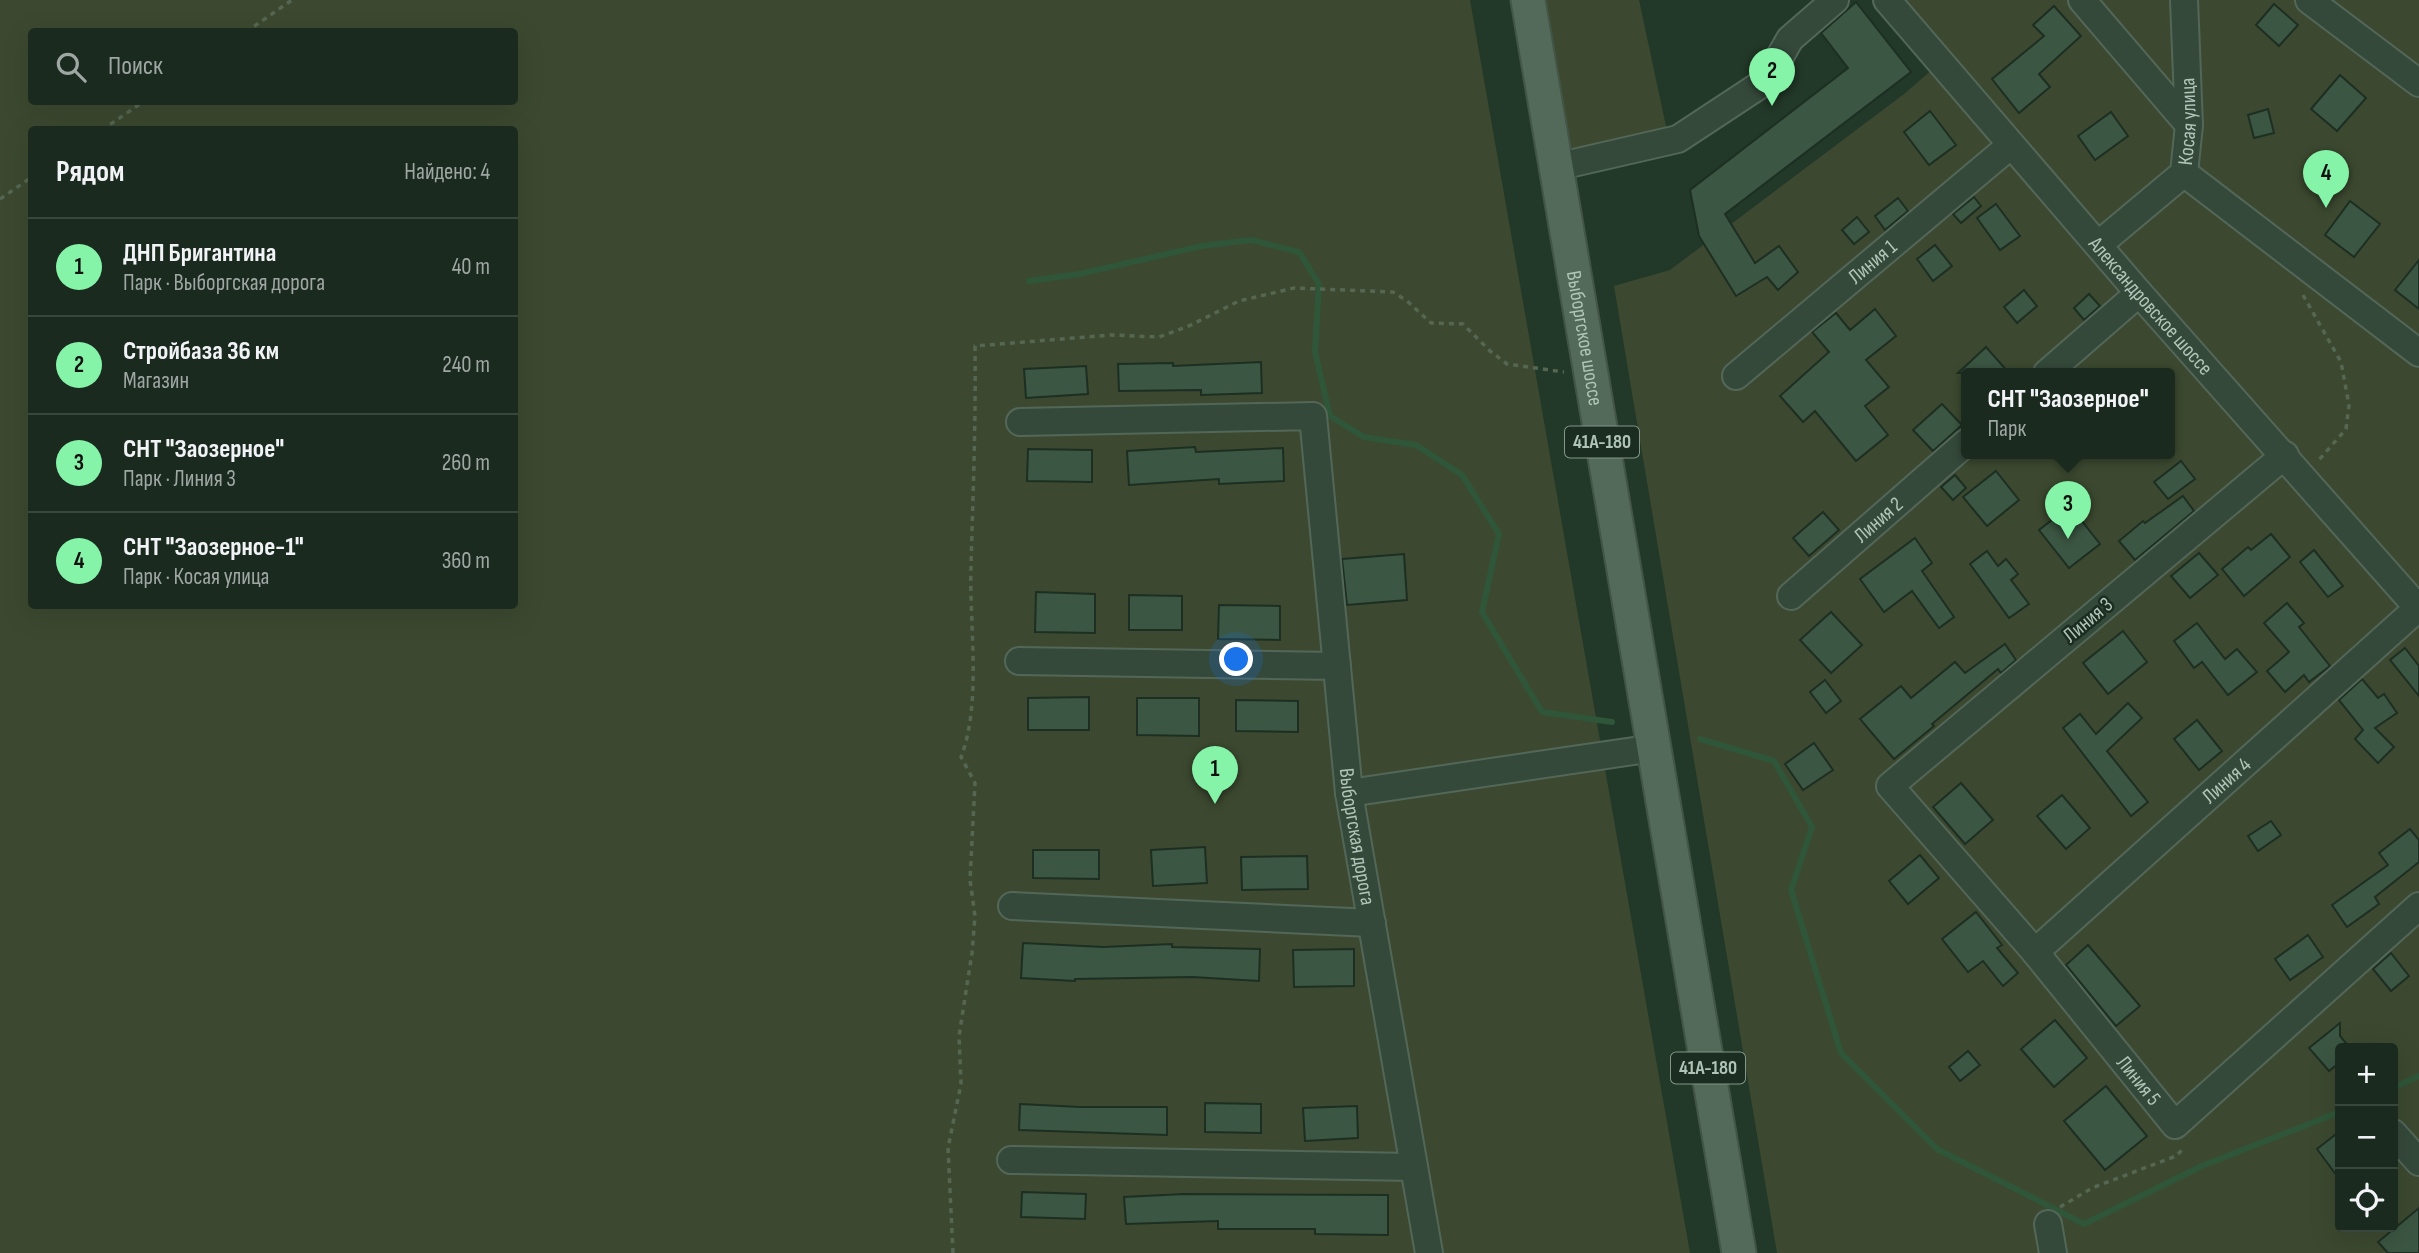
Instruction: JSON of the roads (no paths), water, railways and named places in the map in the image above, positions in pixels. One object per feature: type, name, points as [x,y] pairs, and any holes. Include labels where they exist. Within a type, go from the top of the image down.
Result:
[{"type":"main road","name":"Выборгское шоссе","points":[[1528,0],[1739,1253]]},
{"type":"street","points":[[1556,167],[1678,139],[1766,81],[1790,39],[1835,0]]},
{"type":"street","name":"Александровское шоссе","points":[[1887,0],[2139,293],[2285,455],[2418,609]]},
{"type":"street","points":[[2082,0],[2189,125]]},
{"type":"street","name":"Косая улица","points":[[2098,245],[2183,173],[2189,125],[2184,0]]},
{"type":"street","points":[[2309,0],[2419,83]]},
{"type":"street","name":"Линия 1","points":[[1736,376],[2011,145]]},
{"type":"street","points":[[2183,173],[2419,353]]},
{"type":"street","points":[[2053,368],[2139,293]]},
{"type":"street","name":"Выборгская дорога","points":[[1020,422],[1312,416],[1349,793],[1429,1253]]},
{"type":"street","name":"Линия 2","points":[[1791,596],[1961,447]]},
{"type":"street","name":"Линия 3","points":[[1891,786],[2285,455]]},
{"type":"street","name":"Линия 4","points":[[2035,952],[2418,609]]},
{"type":"street","points":[[1019,662],[1337,666]]},
{"type":"street","points":[[1349,793],[1654,748]]},
{"type":"street","name":"Линия 5","points":[[1891,786],[2035,952],[2175,1125],[2419,906]]},
{"type":"street","points":[[1012,906],[1372,923]]},
{"type":"street","points":[[2398,1139],[2419,1162]]},
{"type":"street","points":[[1011,1160],[1414,1167]]},
{"type":"street","points":[[2053,1253],[2056,1214]]},
{"type":"waterway","points":[[1029,281],[1079,274],[1202,246],[1251,240],[1299,252],[1319,284],[1315,352],[1330,416],[1364,437],[1416,445],[1462,475],[1499,534],[1482,612],[1542,712],[1612,722]]},
{"type":"waterway","points":[[1700,739],[1774,761],[1812,827],[1791,890],[1841,1053],[1937,1149],[2084,1224],[2204,1165],[2335,1114]]},
{"type":"waterway","points":[[2398,1086],[2419,1076]]},
{"type":"place","name":"Стройбаза 36 км","points":[[1772,106]]},
{"type":"place","name":"СНТ \"Заозерное-1\"","points":[[2326,208]]},
{"type":"place","name":"СНТ \"Заозерное\"","points":[[2068,539]]},
{"type":"place","name":"ДНП Бригантина","points":[[1215,804]]}]
